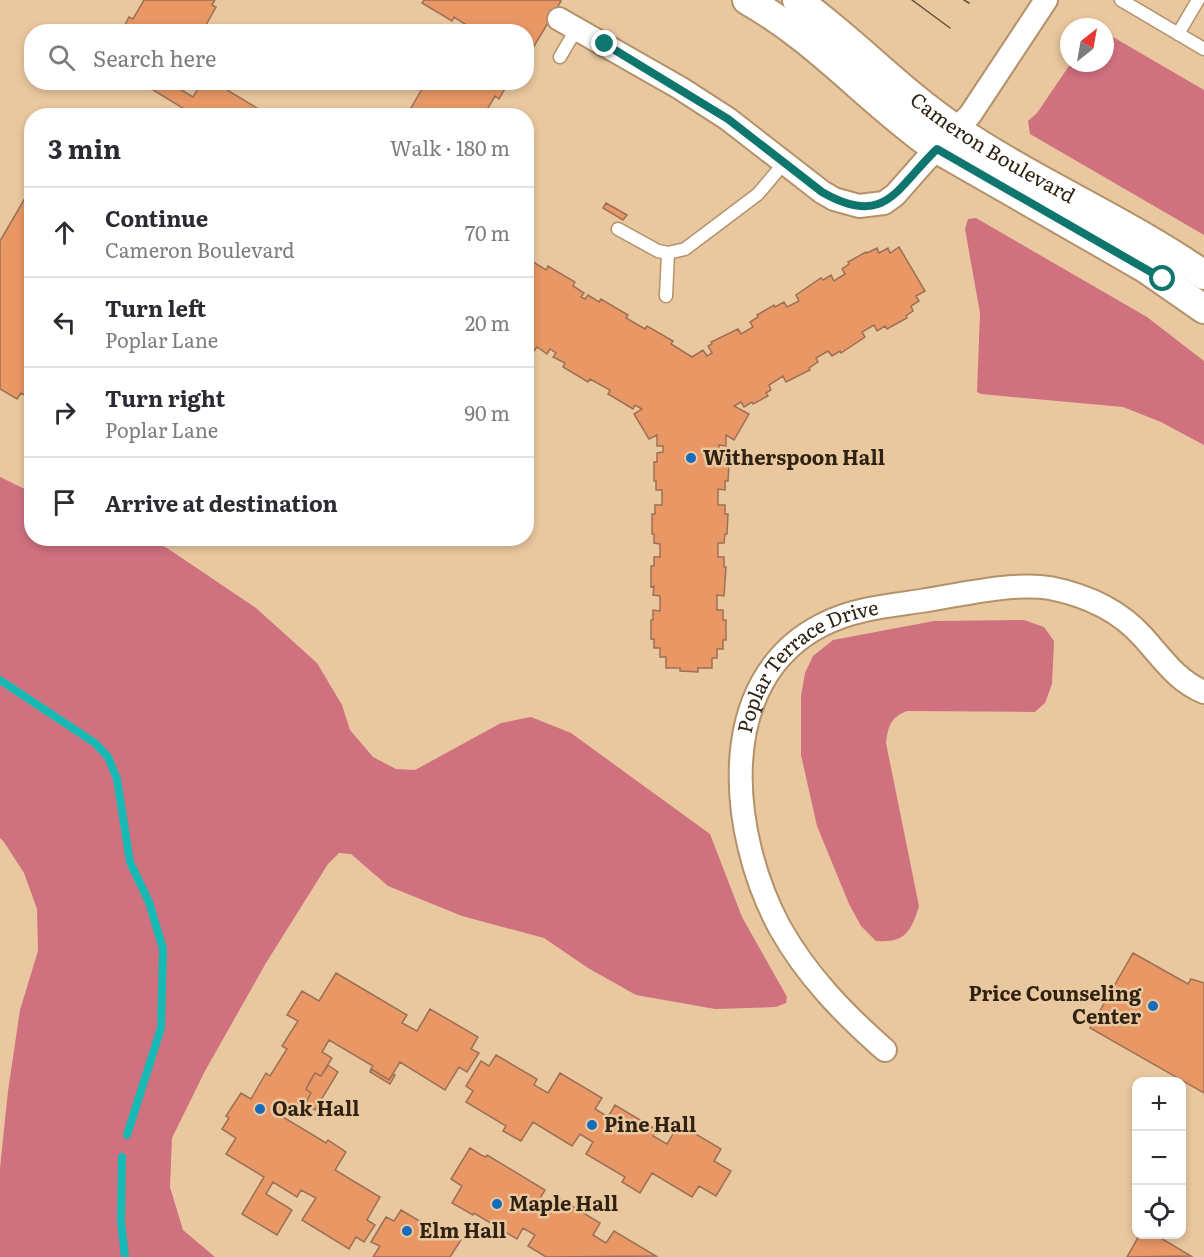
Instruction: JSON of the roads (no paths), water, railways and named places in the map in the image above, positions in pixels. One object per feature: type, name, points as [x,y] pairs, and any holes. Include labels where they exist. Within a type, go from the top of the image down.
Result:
[{"type":"street","name":"Cameron Boulevard","points":[[747,0],[806,39],[908,128],[994,154],[1141,235],[1204,275]]},
{"type":"street","name":"Cameron Boulevard","points":[[797,0],[840,33],[924,107],[947,140],[1145,268],[1204,309]]},
{"type":"street","points":[[568,23],[721,114],[822,192],[834,199],[859,206],[884,203],[895,195],[947,140],[974,110],[1046,0]]},
{"type":"street","name":"Poplar Terrace Drive","points":[[885,1050],[835,1003],[804,965],[779,927],[753,857],[747,834],[742,791],[743,734],[758,690],[779,660],[793,645],[812,631],[837,618],[864,610],[1037,586],[1083,597],[1108,609],[1142,636],[1176,675],[1204,692]]},
{"type":"lane","points":[[1120,0],[1204,49]]},
{"type":"lane","points":[[1178,34],[1198,0]]},
{"type":"lane","points":[[560,57],[568,23]]},
{"type":"lane","points":[[618,229],[644,244],[668,253],[685,249],[758,195],[785,162]]},
{"type":"lane","points":[[666,296],[668,253]]},
{"type":"waterway","points":[[0,680],[95,743],[108,757],[117,779],[130,862],[149,902],[163,949],[161,1028],[127,1135]]},
{"type":"waterway","points":[[122,1157],[121,1222],[125,1257]]},
{"type":"tram line","points":[[912,0],[950,28]]},
{"type":"tram line","points":[[964,0],[969,3]]},
{"type":"place","name":"Witherspoon Hall","points":[[691,458]]},
{"type":"place","name":"Price Counseling Center","points":[[1153,1006]]},
{"type":"place","name":"Oak Hall","points":[[260,1109]]},
{"type":"place","name":"Pine Hall","points":[[592,1125]]},
{"type":"place","name":"Maple Hall","points":[[497,1204]]},
{"type":"place","name":"Elm Hall","points":[[407,1231]]}]
